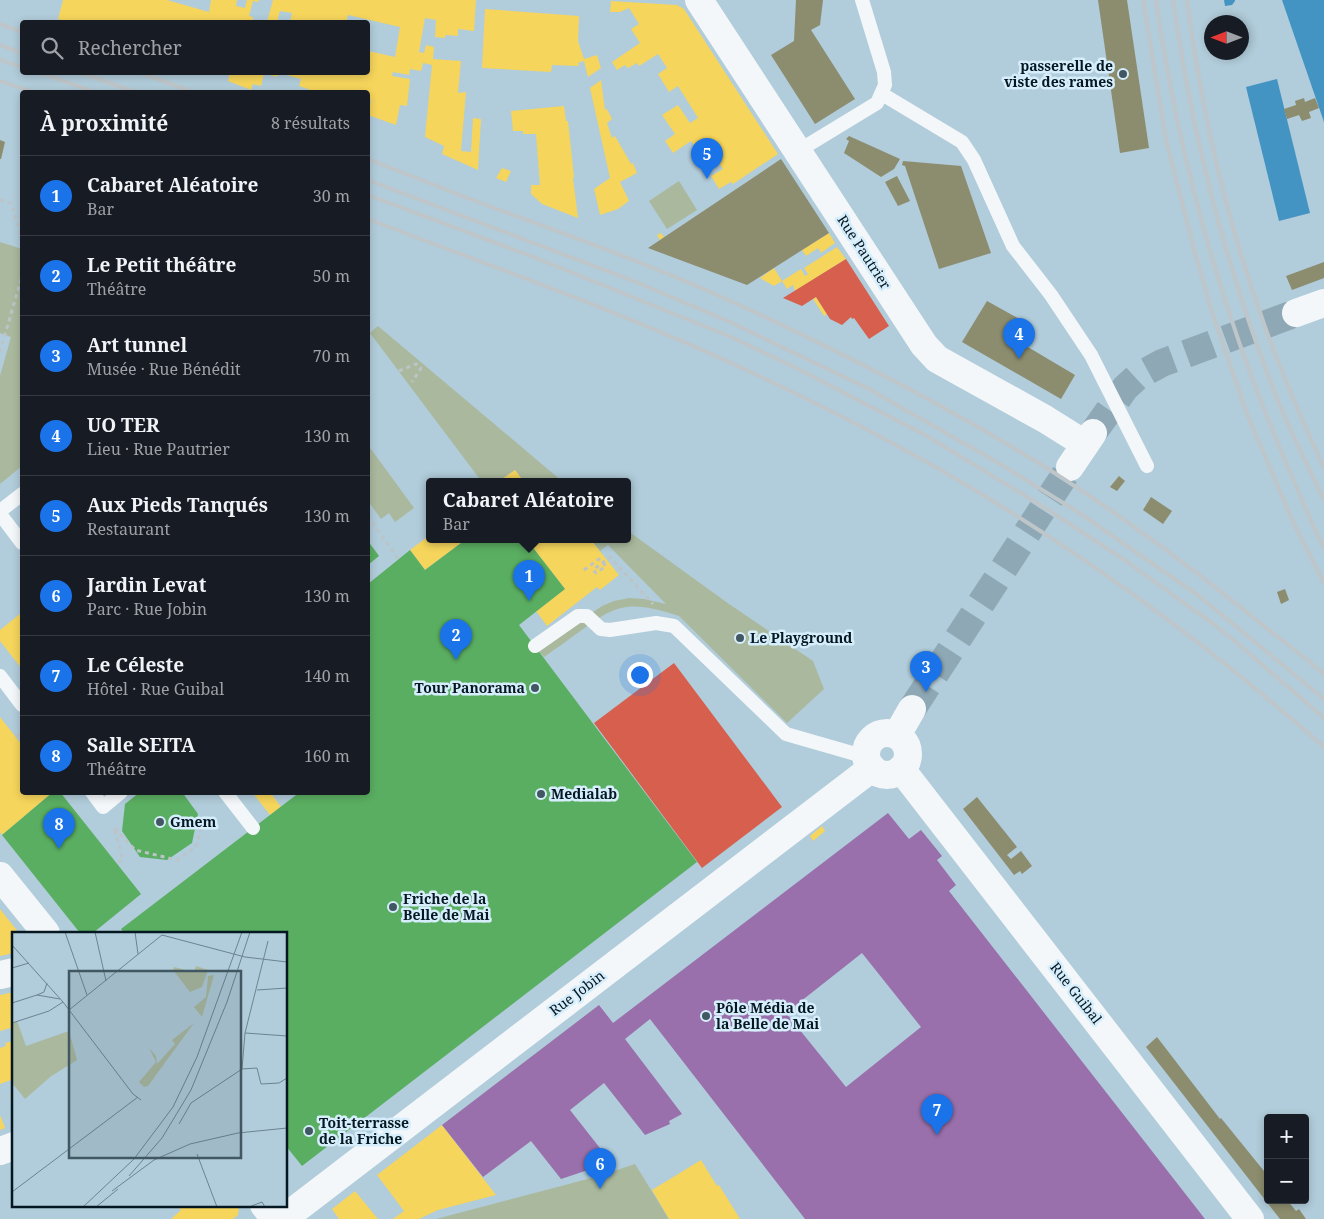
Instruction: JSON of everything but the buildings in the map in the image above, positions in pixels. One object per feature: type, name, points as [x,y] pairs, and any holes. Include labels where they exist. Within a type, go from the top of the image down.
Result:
[{"type":"street","name":"Rue Pautrier","points":[[699,0],[924,344],[936,359],[1045,419],[1089,438],[1070,467]]},
{"type":"street","points":[[1296,313],[1324,303]]},
{"type":"street","points":[[897,735],[912,710]]},
{"type":"street","points":[[882,734],[897,735],[907,747],[908,755],[906,762],[901,769],[894,773],[887,775],[878,773],[869,762],[867,749],[870,742],[882,734]]},
{"type":"street","name":"Rue Jobin","points":[[283,1219],[869,762]]},
{"type":"street","name":"Rue Guibal","points":[[901,769],[1250,1219]]},
{"type":"street","points":[[0,876],[45,932]]},
{"type":"street","points":[[0,1151],[12,1147]]},
{"type":"street","points":[[265,1206],[275,1219]]},
{"type":"lane","points":[[798,151],[877,103],[882,94],[885,85],[884,72],[862,0]]},
{"type":"lane","points":[[882,94],[962,142],[974,160],[1013,246],[1051,295],[1091,355],[1146,466]]},
{"type":"lane","points":[[20,496],[0,512],[20,540]]},
{"type":"lane","points":[[535,646],[578,616],[587,616],[601,628],[610,630],[656,624],[674,626],[786,734],[869,762]]},
{"type":"lane","points":[[0,676],[20,702]]},
{"type":"lane","points":[[94,795],[103,807],[117,795]]},
{"type":"lane","points":[[227,795],[253,828]]},
{"type":"path","points":[[0,200],[11,202],[20,233]]},
{"type":"path","points":[[0,352],[20,283]]},
{"type":"path","points":[[399,371],[416,364],[421,368],[412,382]]},
{"type":"path","points":[[370,519],[399,560]]},
{"type":"path","points":[[584,570],[599,559],[602,562],[606,566],[596,573],[593,570],[600,565],[606,560],[610,557],[674,626]]},
{"type":"path","points":[[16,737],[20,734]]},
{"type":"path","points":[[103,807],[115,828],[135,850],[177,860],[196,847],[202,824]]},
{"type":"path","points":[[115,828],[123,859],[116,864]]},
{"type":"green space","points":[[679,181],[697,210],[667,229],[649,201]]},
{"type":"green space","points":[[0,242],[20,248],[20,468],[0,484],[0,376],[11,337],[0,333]]},
{"type":"green space","points":[[378,326],[558,478],[521,478],[515,470],[504,478],[479,478],[370,333]]},
{"type":"green space","points":[[370,448],[414,508],[395,522],[389,513],[381,519],[370,504]]},
{"type":"green space","name":"Le Playground","points":[[631,533],[729,604],[813,661],[824,689],[787,723],[679,616],[639,607],[626,607],[606,614],[544,657],[538,650],[602,606],[629,598],[666,604],[608,545],[600,551],[593,543],[631,543]]},
{"type":"green space","points":[[635,1164],[669,1219],[436,1219],[599,1176]]},
{"type":"tunnel","points":[[1093,433],[1125,388],[1138,376],[1162,363],[1296,313]]},
{"type":"tunnel","points":[[912,709],[1070,467]]},
{"type":"railway","points":[[1143,0],[1166,140],[1212,312],[1247,414],[1293,522],[1324,583]]},
{"type":"railway","points":[[1156,0],[1177,119],[1206,237],[1223,295],[1264,409],[1324,548]]},
{"type":"railway","points":[[1173,0],[1190,101],[1226,250],[1241,299],[1276,396],[1324,500]]},
{"type":"railway","points":[[1187,0],[1207,122],[1237,243],[1270,340],[1324,468]]},
{"type":"railway","points":[[0,24],[20,31]]},
{"type":"railway","points":[[0,45],[20,52]]},
{"type":"railway","points":[[0,60],[20,66]]},
{"type":"railway","points":[[46,75],[88,90]]},
{"type":"railway","points":[[87,75],[129,90]]},
{"type":"railway","points":[[146,75],[188,90]]},
{"type":"railway","points":[[0,81],[27,90]]},
{"type":"railway","points":[[370,160],[631,259],[694,285],[805,336],[923,396],[1037,462],[1153,540],[1324,674]]},
{"type":"railway","points":[[370,181],[636,282],[730,322],[867,388],[995,461],[1078,512],[1199,596],[1324,699]]},
{"type":"railway","points":[[370,196],[536,258],[731,337],[798,369],[927,436],[1050,511],[1126,561],[1211,622],[1324,718]]},
{"type":"railway","points":[[370,220],[661,332],[783,388],[913,454],[1058,542],[1150,606],[1282,710],[1324,747]]},
{"type":"place","name":"passerelle de viste des rames","points":[[1123,74]]},
{"type":"place","name":"Aux Pieds Tanqués","points":[[707,179]]},
{"type":"place","name":"UO TER","points":[[1019,359]]},
{"type":"place","name":"Cabaret Aléatoire","points":[[529,601]]},
{"type":"place","name":"Le Playground","points":[[740,638]]},
{"type":"place","name":"Le Petit théâtre","points":[[456,660]]},
{"type":"place","name":"Tour Panorama","points":[[535,688]]},
{"type":"place","name":"Art tunnel","points":[[926,692]]},
{"type":"place","name":"Medialab","points":[[541,794]]},
{"type":"place","name":"Gmem","points":[[160,822]]},
{"type":"place","name":"Salle SEITA","points":[[59,849]]},
{"type":"place","name":"Friche de la Belle de Mai","points":[[393,907]]},
{"type":"place","name":"Pôle Média de la Belle de Mai","points":[[706,1016]]},
{"type":"place","name":"Toit-terrasse de la Friche","points":[[309,1131]]},
{"type":"place","name":"Le Céleste","points":[[937,1135]]},
{"type":"place","name":"Jardin Levat","points":[[600,1189]]}]
